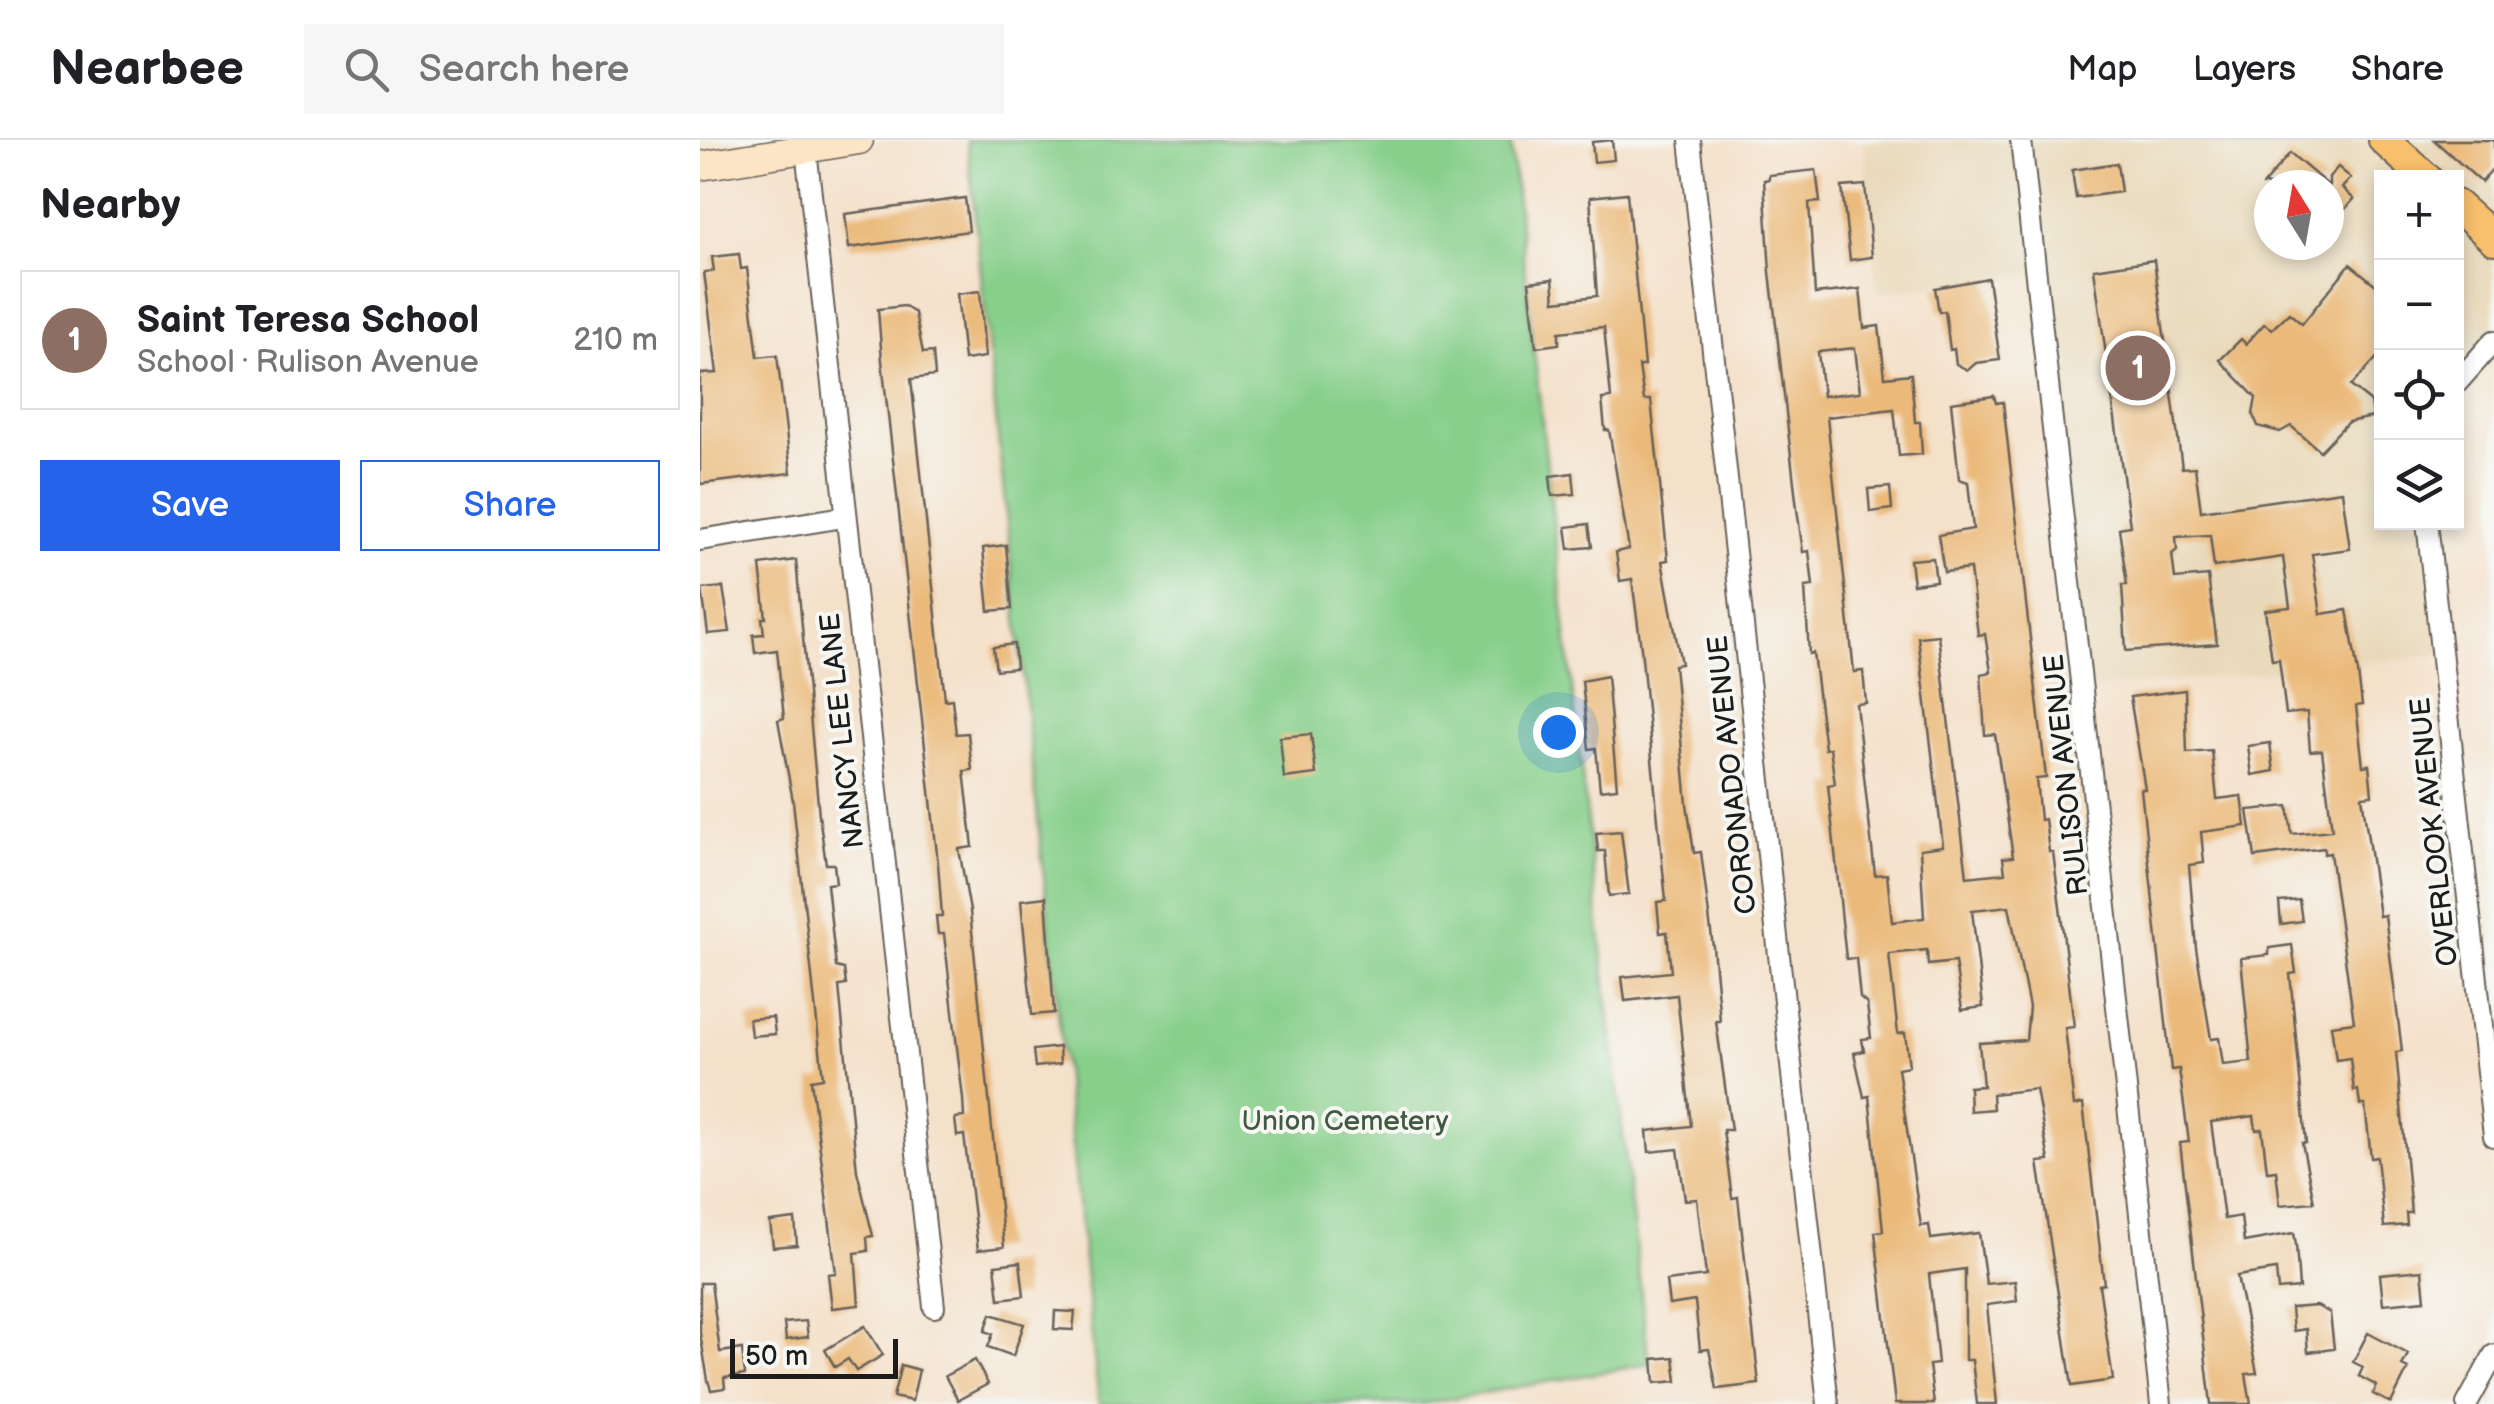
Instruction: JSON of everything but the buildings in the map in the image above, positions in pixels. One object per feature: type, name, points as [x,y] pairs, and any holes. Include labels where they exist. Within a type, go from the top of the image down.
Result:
[{"type":"main road","points":[[2384,140],[2417,170]]},
{"type":"main road","points":[[2464,212],[2494,239]]},
{"type":"street","points":[[700,166],[859,140]]},
{"type":"street","name":"CORONADO AVENUE","points":[[1690,140],[1828,1404]]},
{"type":"street","name":"RULISON AVENUE","points":[[2021,140],[2161,1404]]},
{"type":"street","name":"NANCY LEE LANE","points":[[806,148],[934,1307]]},
{"type":"street","points":[[2464,375],[2494,340]]},
{"type":"street","points":[[700,540],[844,517]]},
{"type":"street","name":"OVERLOOK AVENUE","points":[[2427,530],[2494,1136]]},
{"type":"street","points":[[2467,1404],[2494,1355]]},
{"type":"shaded area","points":[[1863,140],[2494,140],[2494,341],[2464,376],[2464,170],[2374,170],[2374,530],[2428,530],[2442,655],[2083,690],[2035,275],[1878,293]]},
{"type":"green space","name":"Union Cemetery","points":[[967,140],[1510,140],[1649,1364],[1421,1404],[1099,1404]]},
{"type":"place","name":"Saint Teresa School","points":[[2138,368]]}]
